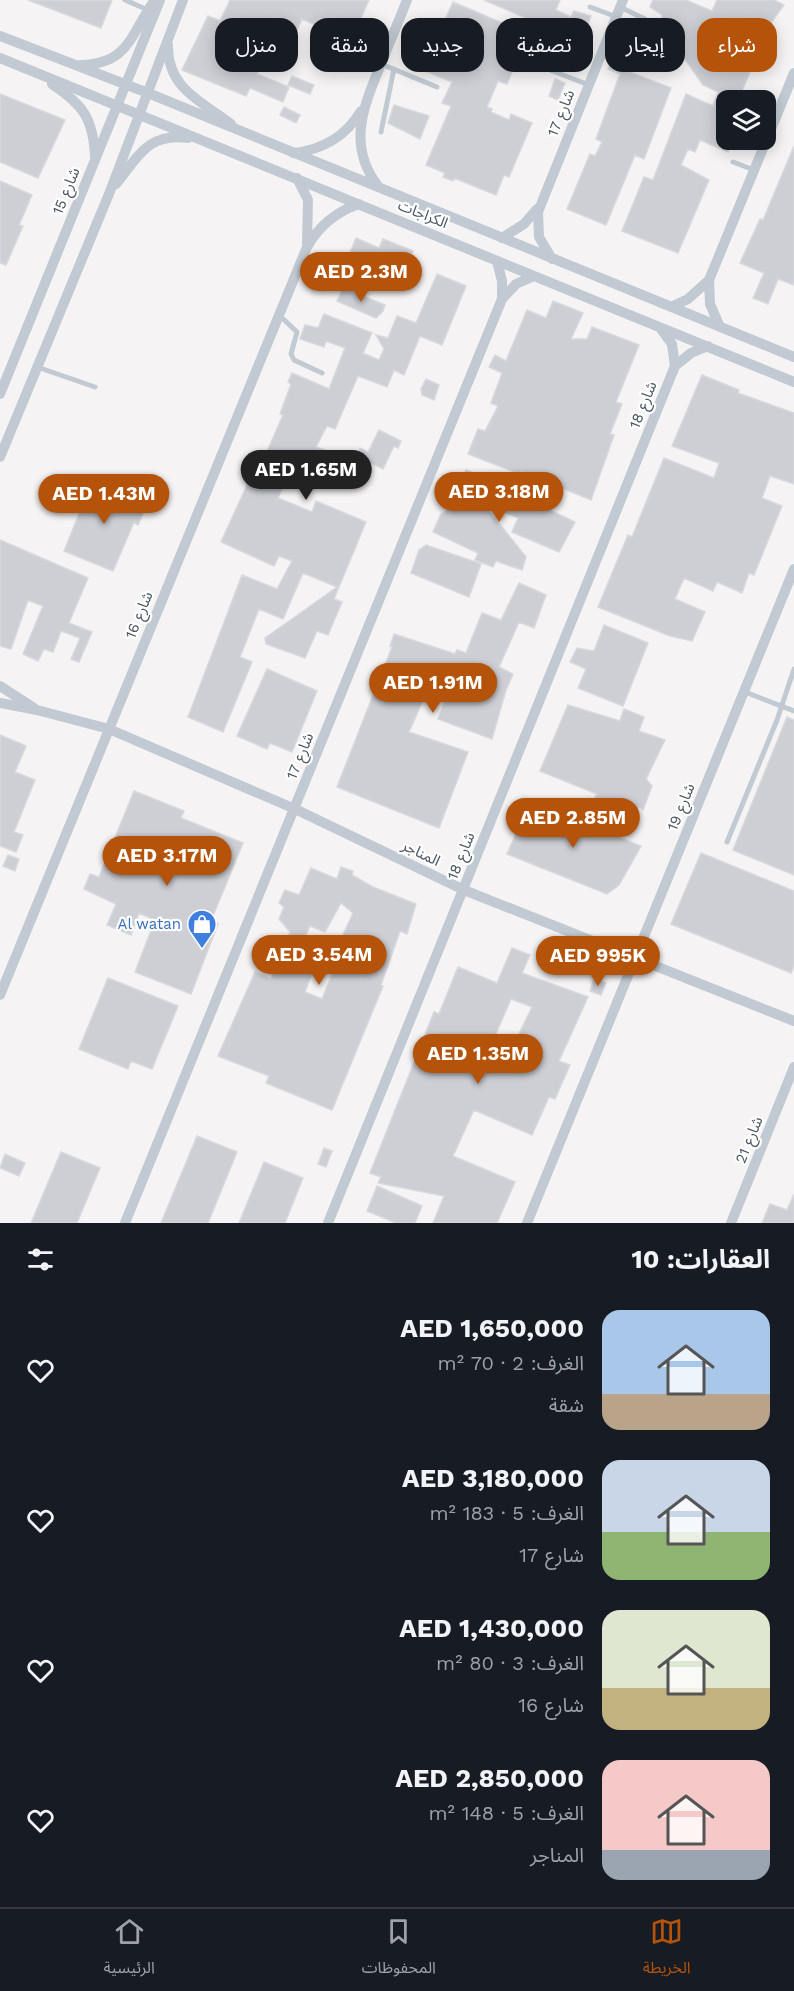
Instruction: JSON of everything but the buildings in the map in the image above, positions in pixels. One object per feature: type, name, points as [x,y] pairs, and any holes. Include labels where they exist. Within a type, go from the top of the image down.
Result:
[{"type":"street","points":[[75,65],[101,63],[119,54],[128,45],[155,0]]},
{"type":"street","name":"شارع 15","points":[[0,394],[160,0]]},
{"type":"street","points":[[0,457],[109,194],[183,0]]},
{"type":"street","points":[[389,44],[407,0]]},
{"type":"street","name":"شارع 17","points":[[502,238],[524,224],[540,203],[620,8]]},
{"type":"street","name":"الكراجات","points":[[0,36],[148,93],[289,153],[378,187],[794,357]]},
{"type":"street","name":"الكراجات","points":[[168,37],[170,65],[178,84],[192,98],[243,134]]},
{"type":"street","name":"الكراجات","points":[[0,58],[794,382]]},
{"type":"street","points":[[378,72],[364,106],[359,129],[361,154],[378,187]]},
{"type":"street","points":[[720,327],[710,304],[709,280],[794,72]]},
{"type":"street","name":"الكراجات","points":[[40,74],[84,111],[91,127],[95,161]]},
{"type":"street","points":[[289,153],[312,150],[334,140],[346,131],[364,106]]},
{"type":"street","points":[[109,194],[138,156],[156,140],[180,136],[205,140]]},
{"type":"street","name":"شارع 16","points":[[296,177],[308,201],[307,247]]},
{"type":"street","name":"شارع 17","points":[[540,203],[537,229],[543,245],[553,259]]},
{"type":"street","name":"شارع 16","points":[[0,995],[307,247],[332,217],[359,204]]},
{"type":"street","name":"شارع 17","points":[[497,261],[502,281],[502,299]]},
{"type":"street","name":"شارع 17","points":[[125,1223],[502,299],[516,284],[534,276]]},
{"type":"street","points":[[671,307],[688,299],[709,280]]},
{"type":"street","points":[[658,326],[672,344],[675,366]]},
{"type":"street","points":[[675,366],[691,353],[708,346]]},
{"type":"street","name":"شارع 18","points":[[328,1223],[675,366]]},
{"type":"street","name":"شارع 19","points":[[527,1223],[794,569]]},
{"type":"street","name":"المناجر","points":[[3,686],[37,710]]},
{"type":"street","name":"المناجر","points":[[0,703],[109,729],[295,809],[464,890],[636,956],[794,1021]]},
{"type":"street","name":"شارع 21","points":[[731,1223],[794,1067]]},
{"type":"lane","points":[[125,0],[148,10]]},
{"type":"lane","points":[[590,7],[620,8],[643,18]]},
{"type":"lane","points":[[389,67],[437,87]]},
{"type":"lane","points":[[381,132],[394,69]]},
{"type":"lane","points":[[555,72],[589,85]]},
{"type":"lane","points":[[734,162],[754,171]]},
{"type":"lane","points":[[279,315],[297,332],[291,354],[294,360],[322,373]]},
{"type":"lane","points":[[37,367],[95,387]]},
{"type":"lane","points":[[727,842],[777,720],[794,669]]},
{"type":"lane","points":[[745,692],[794,711]]},
{"type":"place","name":"Al watan","points":[[202,950]]}]
